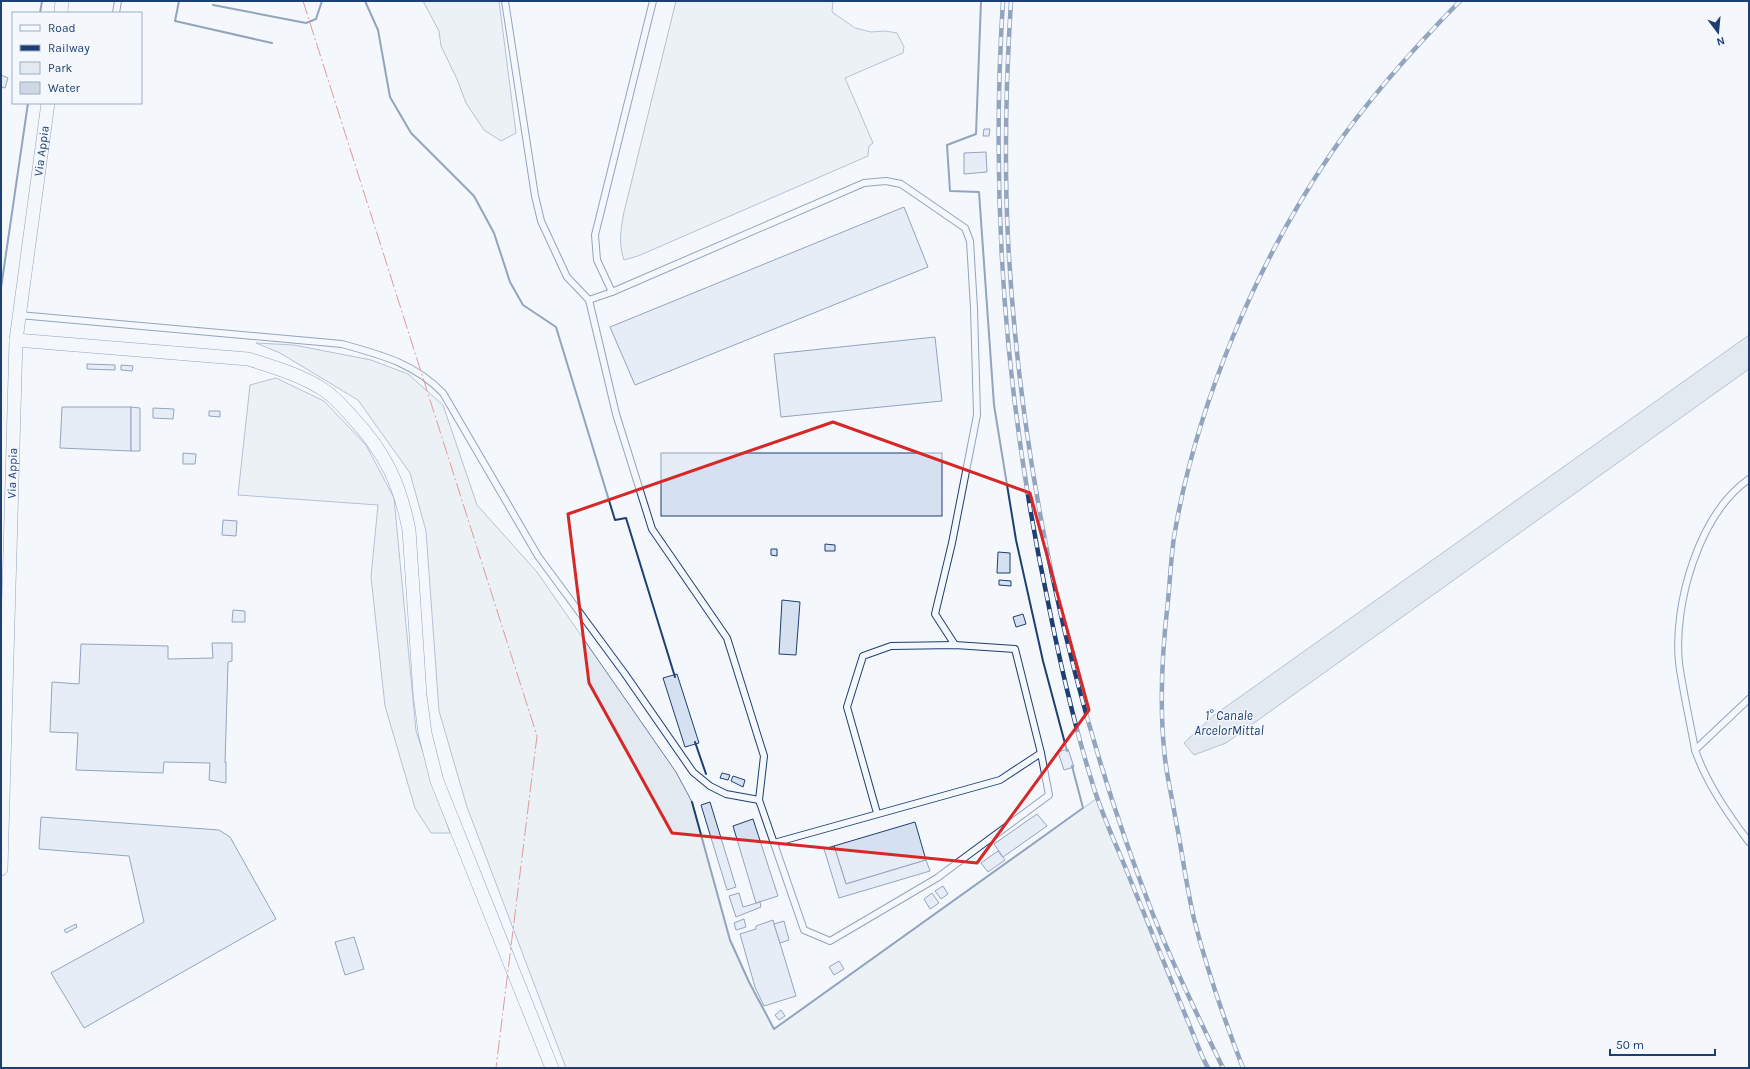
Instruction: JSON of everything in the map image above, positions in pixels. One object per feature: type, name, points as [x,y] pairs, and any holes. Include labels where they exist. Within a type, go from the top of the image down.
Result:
[{"type":"street","points":[[61,12],[62,1]]},
{"type":"street","name":"Via Appia","points":[[1,869],[16,340],[48,104]]},
{"type":"street","points":[[16,340],[248,359],[278,368],[324,391],[343,407],[378,447],[390,468],[405,505],[409,530],[420,695],[425,733],[437,781],[552,1068]]},
{"type":"lane","points":[[116,12],[118,1]]},
{"type":"lane","points":[[505,1],[535,196],[541,221],[567,277],[589,300],[616,414],[652,529],[727,638],[764,756],[759,800],[804,930],[830,941],[937,878],[1049,795],[1041,753],[1015,649],[956,645],[891,646],[863,656],[847,707],[877,813]]},
{"type":"lane","points":[[612,292],[597,260],[595,235],[653,1]]},
{"type":"lane","points":[[589,300],[612,292],[864,183],[886,181],[900,184],[965,228],[970,241],[974,308],[977,415],[952,543],[935,614],[956,645]]},
{"type":"lane","points":[[19,315],[342,344],[384,356],[411,368],[430,379],[443,393],[538,556],[625,674],[693,772],[710,786],[726,794],[759,800]]},
{"type":"lane","points":[[1749,479],[1740,485],[1721,505],[1695,554],[1680,614],[1679,662],[1695,750],[1700,764],[1731,818],[1749,842]]},
{"type":"lane","points":[[1695,750],[1749,699]]},
{"type":"lane","points":[[774,843],[877,813],[1000,780],[1041,753]]},
{"type":"highlighted area","points":[[833,422],[1030,493],[1089,710],[977,863],[672,833],[589,683],[568,514]]},
{"type":"green space","points":[[423,1],[499,1],[516,133],[501,141],[484,130],[466,103],[457,79],[441,46],[439,31]]},
{"type":"green space","points":[[676,1],[833,1],[832,12],[855,28],[871,32],[885,31],[897,33],[904,47],[903,53],[845,78],[873,143],[869,146],[868,156],[638,256],[624,260],[621,248],[621,230],[624,212]]},
{"type":"green space","points":[[256,343],[294,345],[371,360],[408,374],[443,405],[477,505],[537,572],[676,772],[692,802],[730,940],[749,982],[774,1029],[1096,799],[1206,1068],[566,1068],[467,807],[439,711],[426,531],[410,473],[358,400],[280,353]]},
{"type":"green space","points":[[276,378],[324,401],[366,445],[394,498],[416,731],[450,833],[431,833],[415,808],[385,706],[371,577],[378,505],[238,495],[250,385]]},
{"type":"water","name":"1° Canale ArcelorMittal","points":[[1749,335],[1749,369],[1226,743],[1194,755],[1184,743],[1213,716]]},
{"type":"building","points":[[1,75],[8,78],[5,88],[1,87]]},
{"type":"building","points":[[984,129],[990,129],[989,136],[983,136]]},
{"type":"building","points":[[986,152],[987,172],[964,174],[964,153]]},
{"type":"building","points":[[904,207],[928,267],[635,385],[610,327]]},
{"type":"building","points":[[935,337],[942,401],[781,417],[774,354]]},
{"type":"building","points":[[87,364],[115,365],[115,370],[87,369]]},
{"type":"building","points":[[121,365],[133,366],[132,371],[121,370]]},
{"type":"building","points":[[62,407],[131,407],[131,451],[60,448]]},
{"type":"building","points":[[131,407],[140,408],[140,451],[131,451]]},
{"type":"building","points":[[153,408],[174,409],[173,419],[153,418]]},
{"type":"building","points":[[209,411],[220,411],[220,417],[209,416]]},
{"type":"building","points":[[183,453],[196,454],[195,464],[183,464]]},
{"type":"building","points":[[661,453],[942,453],[942,516],[661,516]]},
{"type":"building","points":[[223,520],[237,521],[236,536],[222,535]]},
{"type":"building","points":[[825,544],[835,545],[835,551],[825,551]]},
{"type":"building","points":[[771,549],[777,549],[777,556],[771,555]]},
{"type":"building","points":[[998,552],[1010,553],[1010,573],[997,573]]},
{"type":"building","points":[[999,580],[1011,581],[1011,586],[999,585]]},
{"type":"building","points":[[782,600],[800,602],[796,655],[779,654]]},
{"type":"building","points":[[233,610],[245,611],[245,622],[232,622]]},
{"type":"building","points":[[1023,614],[1026,624],[1016,627],[1013,617]]},
{"type":"building","points":[[212,643],[232,643],[232,661],[228,662],[225,763],[226,762],[226,783],[209,780],[210,763],[164,762],[163,773],[76,770],[78,733],[50,732],[52,682],[79,684],[81,644],[168,646],[168,659],[213,658]]},
{"type":"building","points":[[677,674],[699,743],[685,747],[663,678]]},
{"type":"building","points":[[1068,749],[1074,767],[1064,770],[1058,752]]},
{"type":"building","points":[[722,773],[730,775],[728,780],[720,778]]},
{"type":"building","points":[[733,776],[745,780],[743,787],[731,781]]},
{"type":"building","points":[[710,802],[736,887],[727,890],[701,805]]},
{"type":"building","points":[[1037,814],[1047,826],[1003,857],[994,844]]},
{"type":"building","points":[[41,817],[219,830],[230,837],[276,919],[84,1028],[51,973],[144,922],[129,856],[39,849]]},
{"type":"building","points":[[753,819],[778,896],[756,903],[733,826]]},
{"type":"building","points":[[915,822],[926,860],[846,884],[834,846]]},
{"type":"building","points":[[834,846],[846,884],[926,860],[930,871],[839,898],[824,849]]},
{"type":"building","points":[[998,851],[1005,860],[988,872],[981,863]]},
{"type":"building","points":[[943,886],[948,894],[941,899],[935,891]]},
{"type":"building","points":[[739,893],[743,907],[760,902],[761,907],[736,917],[729,896]]},
{"type":"building","points":[[932,893],[939,903],[930,909],[924,899]]},
{"type":"building","points":[[744,919],[746,927],[736,930],[734,923]]},
{"type":"building","points":[[773,920],[796,996],[764,1006],[755,987],[740,934],[756,929],[756,926]]},
{"type":"building","points":[[784,921],[789,940],[780,943],[774,924]]},
{"type":"building","points":[[76,924],[77,927],[66,933],[64,930]]},
{"type":"building","points":[[354,937],[364,969],[345,975],[335,942]]},
{"type":"building","points":[[839,961],[844,969],[834,975],[829,967]]},
{"type":"building","points":[[781,1010],[785,1016],[779,1020],[775,1015]]},
{"type":"railway","points":[[1003,1],[999,77],[1000,228],[1012,378],[1021,453],[1033,528],[1062,670],[1085,760],[1096,794],[1104,817],[1208,1068]]},
{"type":"railway","points":[[1011,1],[1007,90],[1006,179],[1008,239],[1014,325],[1024,411],[1037,496],[1053,581],[1073,665],[1096,749],[1122,831],[1160,932],[1186,991],[1223,1068]]},
{"type":"railway","points":[[1243,1068],[1216,994],[1194,919],[1168,780],[1163,739],[1162,680],[1164,640],[1174,537],[1184,487],[1197,437],[1233,336],[1255,287],[1279,240],[1332,152],[1361,112],[1409,55],[1460,1]]},
{"type":"wall","points":[[40,12],[42,1]]},
{"type":"wall","points":[[179,1],[175,21],[272,43]]},
{"type":"wall","points":[[213,5],[306,23],[316,19],[322,1]]},
{"type":"wall","points":[[365,1],[378,30],[390,97],[411,133],[474,196],[494,233],[510,282],[523,305],[556,327],[615,520],[626,518],[675,677]]},
{"type":"wall","points":[[981,1],[976,134],[947,145],[950,191],[979,192],[994,405],[1016,540],[1043,661],[1067,751]]},
{"type":"wall","points":[[1,288],[28,104]]},
{"type":"wall","points":[[695,742],[706,774]]},
{"type":"wall","points":[[692,802],[730,940],[749,982],[774,1029],[1083,808],[1072,766]]},
{"type":"power","points":[[303,1],[537,736],[496,1068]]}]
